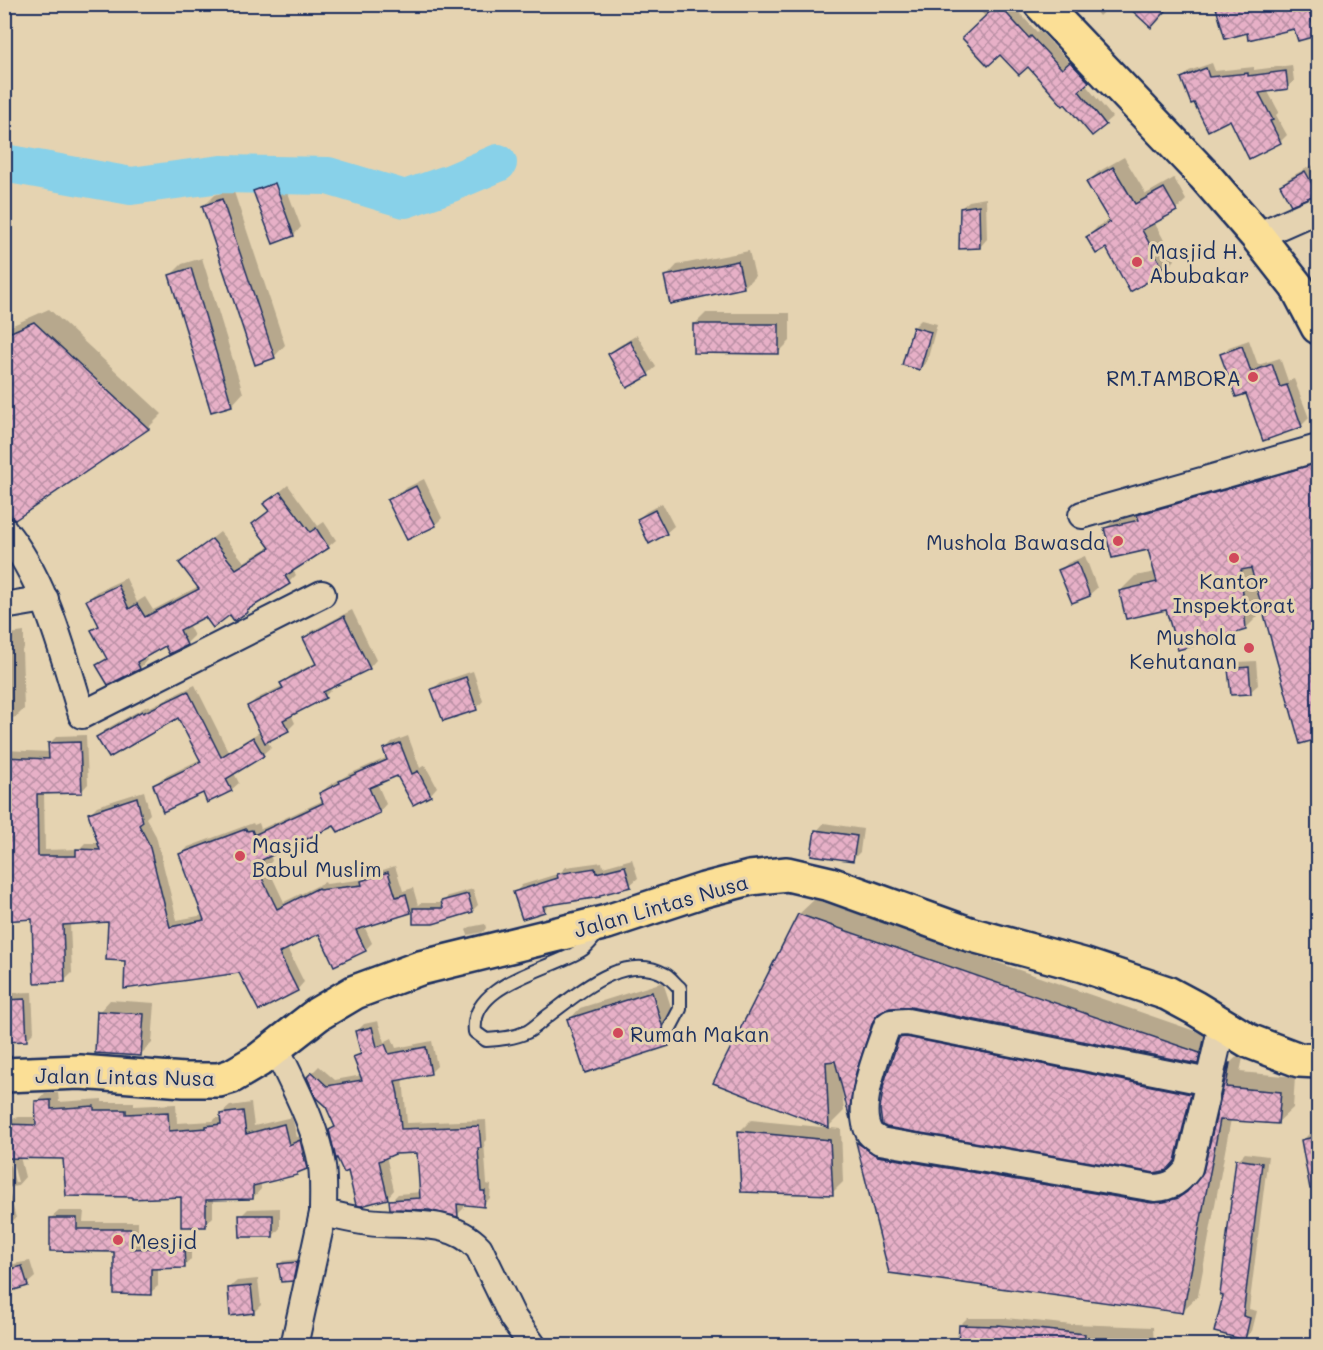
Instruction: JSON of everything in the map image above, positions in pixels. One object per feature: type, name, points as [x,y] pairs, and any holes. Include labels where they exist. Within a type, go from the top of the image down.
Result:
[{"type":"highway","points":[[1041,4],[1204,175],[1257,236],[1298,287],[1318,327]]},
{"type":"highway","name":"Jalan Lintas Nusa","points":[[4,1075],[80,1072],[184,1080],[219,1080],[232,1076],[276,1048],[318,1014],[355,992],[420,968],[607,922],[738,881],[787,874],[831,884],[969,934],[1083,965],[1167,993],[1249,1041],[1299,1060],[1318,1061]]},
{"type":"street","points":[[1257,236],[1318,209]]},
{"type":"street","points":[[1082,515],[1318,448]]},
{"type":"street","points":[[4,530],[34,576],[45,599],[82,715],[322,594]]},
{"type":"street","points":[[4,606],[45,599]]},
{"type":"street","points":[[1209,1082],[907,1022],[891,1023],[887,1026],[867,1086],[865,1121],[870,1134],[880,1141],[1155,1188],[1168,1187],[1178,1182],[1190,1168],[1222,1025]]},
{"type":"street","points":[[276,1048],[308,1118],[322,1166],[322,1213],[294,1346]]},
{"type":"street","points":[[322,1213],[369,1222],[440,1227],[470,1239],[479,1248],[513,1318],[533,1346]]},
{"type":"lane","points":[[607,922],[585,948],[517,978],[488,997],[479,1007],[474,1021],[475,1032],[486,1040],[507,1039],[528,1031],[605,976],[645,968],[667,976],[680,988],[680,1009],[670,1028]]},
{"type":"building","points":[[998,4],[1062,69],[1070,62],[1089,82],[1079,91],[1106,125],[1092,136],[1065,104],[1063,106],[1028,67],[1019,75],[1000,55],[988,66],[962,38]]},
{"type":"building","points":[[1125,4],[1172,4],[1151,28]]},
{"type":"building","points":[[1215,4],[1307,4],[1316,36],[1298,41],[1294,29],[1248,40],[1247,33],[1225,39]]},
{"type":"building","points":[[1206,68],[1209,77],[1248,73],[1248,76],[1286,71],[1288,89],[1259,93],[1273,120],[1270,121],[1281,143],[1249,159],[1230,120],[1208,131],[1194,103],[1191,104],[1181,78]]},
{"type":"building","points":[[1113,167],[1135,204],[1164,188],[1177,211],[1142,230],[1165,272],[1130,292],[1106,248],[1096,254],[1086,237],[1110,222],[1086,182]]},
{"type":"building","points":[[1305,171],[1318,194],[1291,205],[1280,185]]},
{"type":"building","points":[[275,183],[294,236],[273,244],[253,191]]},
{"type":"building","points":[[222,199],[275,358],[255,365],[202,206]]},
{"type":"building","points":[[979,205],[980,248],[959,249],[960,208]]},
{"type":"building","points":[[738,261],[744,288],[670,304],[664,276]]},
{"type":"building","points":[[191,268],[232,406],[211,412],[169,275]]},
{"type":"building","points":[[34,322],[149,429],[15,520],[4,515],[4,335]]},
{"type":"building","points":[[693,324],[779,324],[779,354],[693,353]]},
{"type":"building","points":[[913,327],[931,332],[920,370],[902,365]]},
{"type":"building","points":[[630,341],[649,376],[627,388],[608,354]]},
{"type":"building","points":[[1242,346],[1251,372],[1272,364],[1280,387],[1287,385],[1302,427],[1263,441],[1246,394],[1236,397],[1220,354]]},
{"type":"building","name":"Kantor Inspektorat","points":[[1318,463],[1318,739],[1300,744],[1251,568],[1241,570],[1246,630],[1178,650],[1166,610],[1126,619],[1119,591],[1157,582],[1148,550],[1112,558],[1104,528],[1139,520],[1137,515]]},
{"type":"building","points":[[416,486],[436,526],[407,540],[387,500]]},
{"type":"building","points":[[280,492],[310,532],[316,528],[329,548],[285,576],[290,584],[247,610],[248,612],[234,621],[230,615],[213,628],[205,617],[180,630],[187,645],[169,654],[165,646],[137,662],[140,669],[108,685],[96,665],[107,659],[91,630],[99,626],[86,600],[118,585],[129,609],[137,604],[145,617],[199,589],[179,563],[212,539],[236,569],[270,548],[252,524],[269,511],[263,504]]},
{"type":"building","points":[[655,510],[667,534],[649,544],[637,519]]},
{"type":"building","points":[[1077,562],[1090,596],[1072,603],[1058,570]]},
{"type":"building","points":[[344,616],[370,669],[323,692],[326,698],[283,720],[289,731],[265,743],[247,706],[283,688],[280,683],[316,664],[303,638]]},
{"type":"building","points":[[1249,667],[1251,694],[1231,695],[1228,669]]},
{"type":"building","points":[[466,677],[477,710],[443,721],[431,689]]},
{"type":"building","points":[[188,691],[221,757],[253,737],[264,756],[226,779],[232,791],[207,803],[203,793],[163,812],[153,785],[201,762],[178,718],[109,758],[96,737],[142,711],[143,713]]},
{"type":"building","points":[[80,742],[82,793],[37,794],[38,856],[76,856],[76,849],[100,850],[88,813],[137,797],[143,822],[139,825],[149,844],[170,927],[204,920],[179,854],[246,829],[247,831],[252,830],[254,835],[323,803],[319,793],[340,783],[339,781],[387,760],[383,749],[400,743],[412,774],[418,771],[431,796],[413,805],[397,776],[369,788],[380,813],[338,832],[334,826],[262,860],[266,870],[259,872],[277,909],[318,888],[319,890],[362,885],[361,881],[388,872],[396,897],[406,894],[411,913],[356,930],[366,951],[334,966],[319,934],[279,953],[298,991],[259,1011],[239,973],[124,989],[125,961],[106,960],[108,922],[63,925],[65,982],[34,983],[32,919],[4,921],[4,757],[49,759],[48,743]]},
{"type":"building","points":[[815,830],[857,836],[853,861],[811,855]]},
{"type":"building","points":[[625,866],[631,887],[600,895],[600,897],[543,906],[545,912],[522,919],[513,892],[558,878],[557,874],[595,868],[596,873]]},
{"type":"building","points":[[468,894],[473,912],[433,924],[413,924],[413,908],[443,908],[441,901]]},
{"type":"building","points":[[798,914],[1200,1053],[1198,1064],[910,1007],[890,1008],[878,1014],[873,1021],[855,1076],[850,1119],[835,1061],[826,1062],[829,1128],[713,1083]]},
{"type":"building","name":"Rumah Makan","points":[[652,992],[669,1046],[585,1073],[567,1019]]},
{"type":"building","points":[[25,999],[27,1041],[4,1042],[4,1000]]},
{"type":"building","points":[[97,1011],[144,1014],[141,1056],[95,1053]]},
{"type":"building","points":[[372,1027],[377,1047],[385,1044],[389,1054],[426,1047],[431,1074],[395,1081],[401,1129],[479,1126],[481,1148],[478,1148],[481,1191],[485,1191],[484,1207],[457,1204],[458,1217],[429,1210],[390,1209],[389,1200],[420,1198],[417,1153],[395,1154],[379,1161],[388,1199],[361,1206],[356,1205],[348,1171],[344,1173],[336,1159],[329,1130],[335,1127],[326,1107],[316,1098],[307,1077],[312,1072],[327,1086],[362,1080],[353,1057],[361,1054],[355,1031]]},
{"type":"building","points":[[906,1037],[1191,1094],[1175,1161],[1167,1170],[1155,1173],[886,1127],[882,1125],[880,1109],[884,1083],[899,1038]]},
{"type":"building","points":[[1229,1063],[1226,1087],[1281,1092],[1278,1124],[1220,1120],[1183,1313],[889,1273],[856,1142],[877,1156],[1152,1203],[1164,1202],[1178,1198],[1187,1192],[1203,1172]]},
{"type":"building","points":[[51,1100],[51,1109],[94,1106],[94,1110],[126,1110],[126,1114],[168,1112],[169,1131],[206,1128],[206,1126],[221,1124],[220,1114],[243,1111],[246,1134],[284,1124],[289,1145],[300,1140],[307,1169],[297,1175],[253,1186],[253,1199],[206,1200],[206,1227],[181,1227],[181,1197],[132,1199],[132,1197],[66,1196],[63,1159],[4,1158],[4,1124],[36,1125],[35,1101]]},
{"type":"building","points":[[738,1131],[830,1140],[833,1195],[741,1192]]},
{"type":"building","points":[[1318,1136],[1318,1188],[1310,1189],[1301,1140]]},
{"type":"building","points":[[1236,1159],[1262,1163],[1243,1316],[1250,1318],[1245,1340],[1214,1332],[1223,1296],[1220,1295]]},
{"type":"building","points":[[239,1215],[273,1215],[273,1237],[240,1237]]},
{"type":"building","points":[[50,1218],[77,1218],[77,1229],[131,1229],[131,1249],[184,1247],[185,1268],[151,1269],[151,1295],[114,1294],[114,1252],[50,1251]]},
{"type":"building","points":[[297,1262],[293,1281],[281,1282],[278,1264]]},
{"type":"building","points":[[22,1266],[28,1286],[4,1293],[4,1271]]},
{"type":"building","points":[[251,1286],[254,1313],[230,1316],[228,1288]]},
{"type":"building","points":[[959,1325],[998,1325],[1085,1334],[1084,1346],[958,1346]]},
{"type":"waterway","points":[[4,163],[131,186],[221,174],[328,176],[405,199],[498,163]]},
{"type":"place","name":"Masjid H. Abubakar","points":[[1137,262]]},
{"type":"place","name":"RM.TAMBORA","points":[[1253,377]]},
{"type":"place","name":"Mushola Bawasda","points":[[1118,541]]},
{"type":"place","name":"Kantor Inspektorat","points":[[1234,558]]},
{"type":"place","name":"Mushola Kehutanan","points":[[1249,648]]},
{"type":"place","name":"Masjid Babul Muslim","points":[[240,856]]},
{"type":"place","name":"Rumah Makan","points":[[618,1033]]},
{"type":"place","name":"Mesjid","points":[[118,1240]]}]
